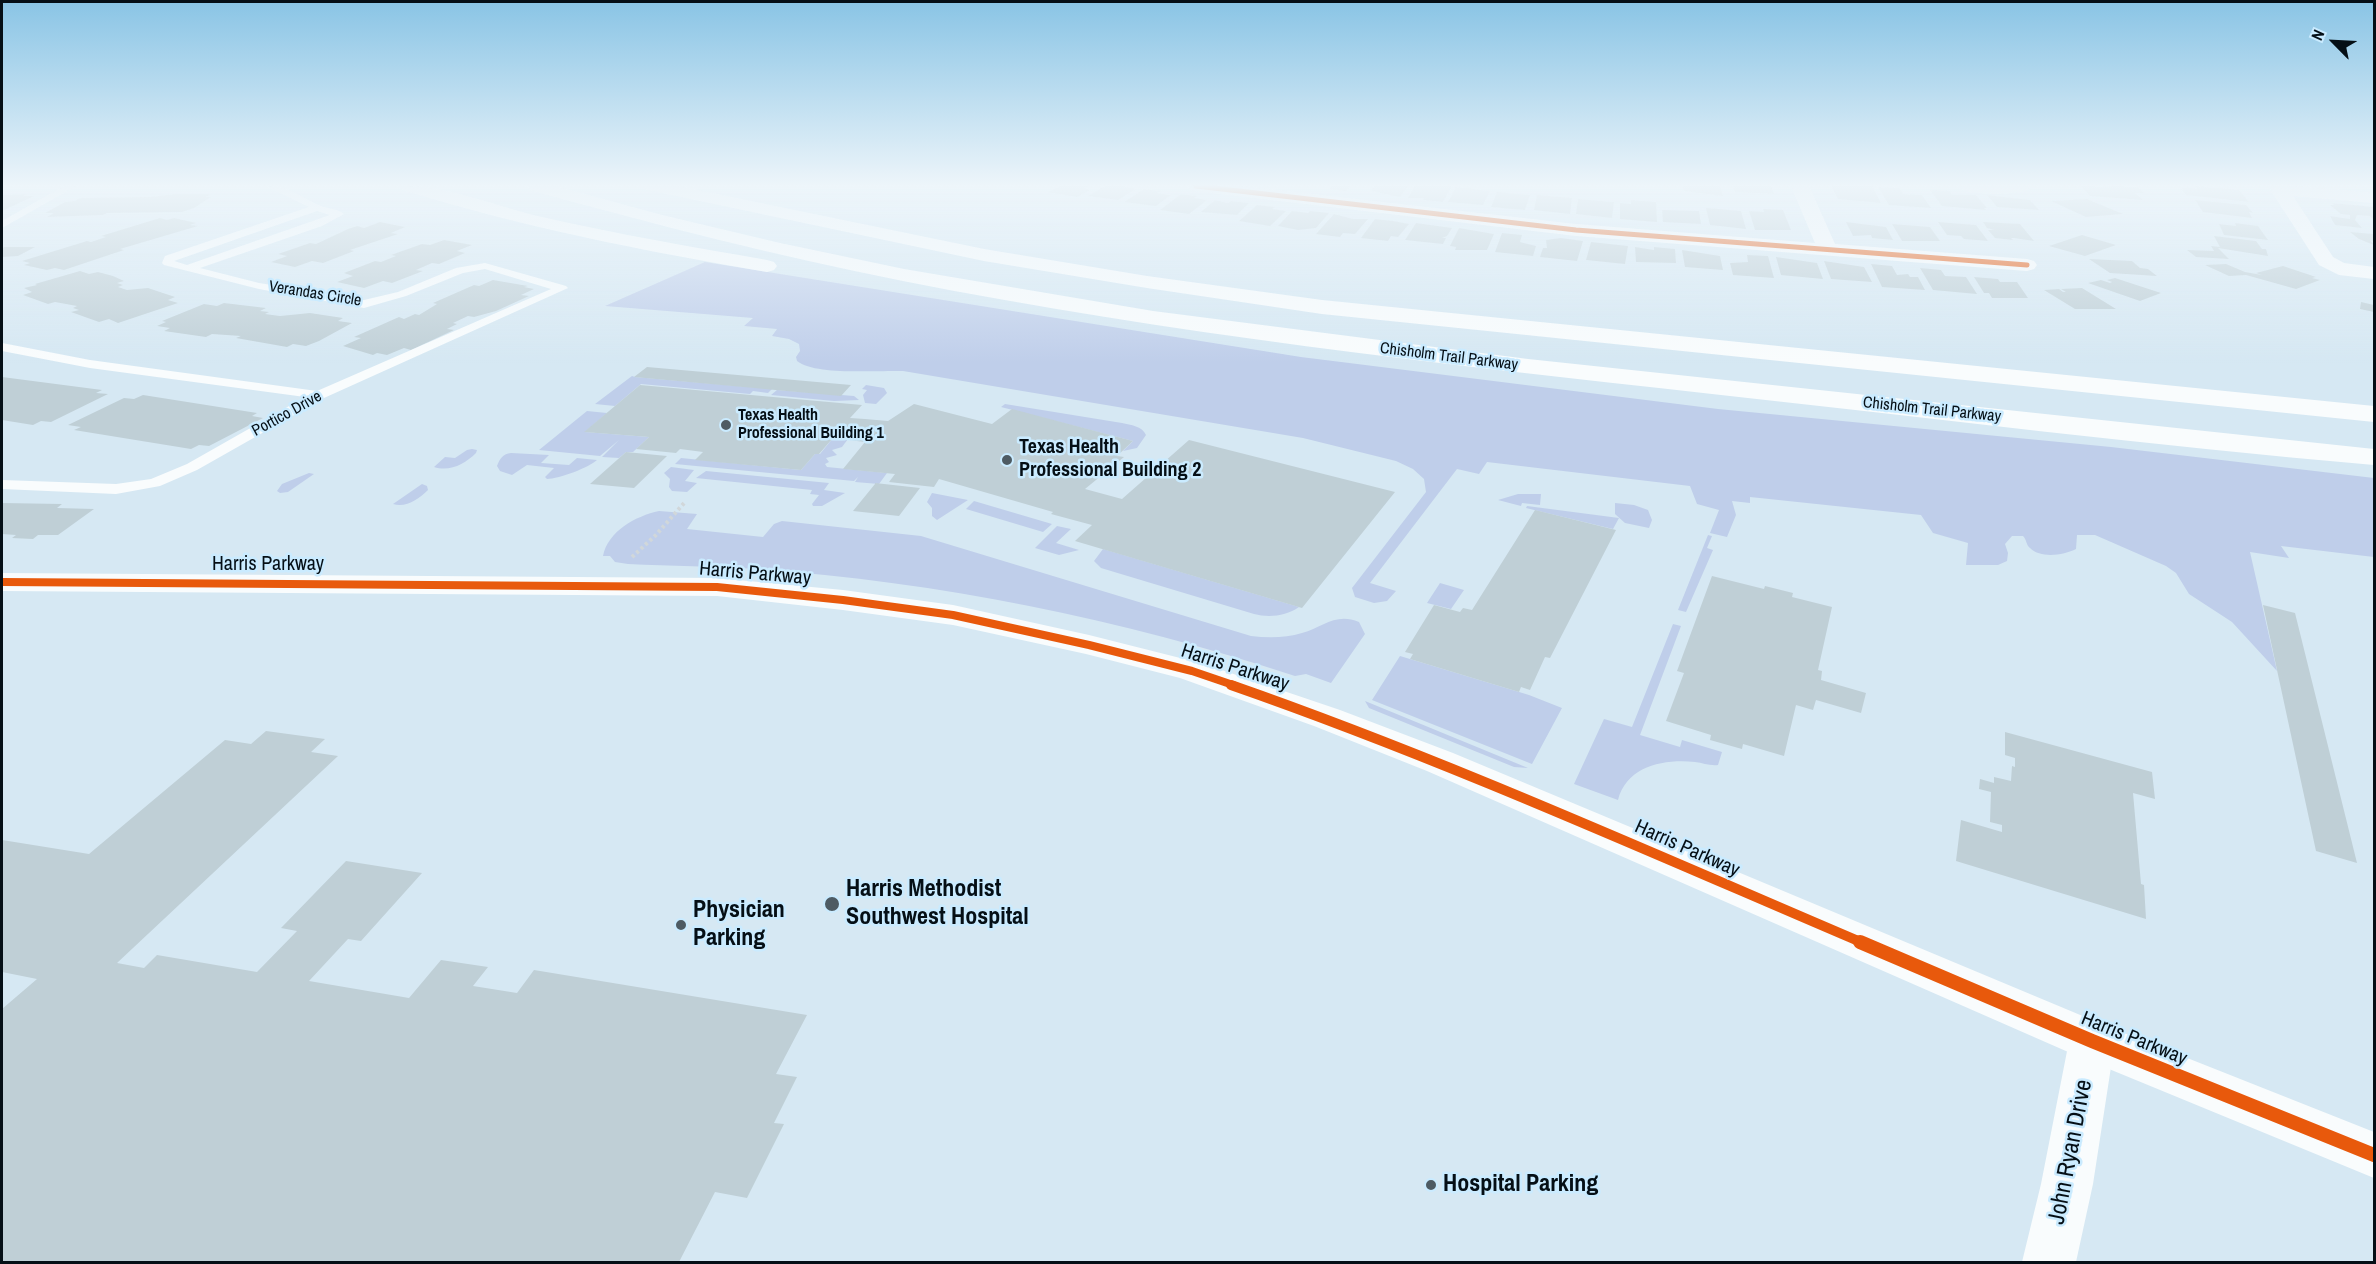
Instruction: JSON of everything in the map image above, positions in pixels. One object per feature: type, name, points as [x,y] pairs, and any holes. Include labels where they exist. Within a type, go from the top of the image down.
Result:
[{"type":"main road","points":[[651,245],[881,282],[1138,315]]},
{"type":"main road","name":"Chisholm Trail Parkway","points":[[771,245],[854,264],[1138,315],[1249,332],[1488,361],[2374,457]]},
{"type":"main road","name":"Chisholm Trail Parkway","points":[[928,245],[1136,280],[1322,307],[2374,414]]},
{"type":"main road","points":[[1765,245],[2027,265]]},
{"type":"main road","points":[[1826,245],[1828,250]]},
{"type":"main road","points":[[2316,245],[2326,261],[2339,269],[2374,273]]},
{"type":"main road","name":"Harris Parkway","points":[[2,582],[717,587],[843,600],[953,615],[1192,672],[1328,718],[1440,762],[2092,1041],[2374,1155]]},
{"type":"main road","name":"John Ryan Drive","points":[[2049,1263],[2067,1184],[2092,1041]]},
{"type":"lane","name":"Verandas Circle","points":[[208,245],[169,258],[168,263],[259,286],[364,303],[402,294],[460,270],[485,266],[562,288]]},
{"type":"lane","points":[[188,268],[256,245]]},
{"type":"lane","name":"Portico Drive","points":[[2,485],[116,489],[155,483],[192,467],[319,395],[562,288]]},
{"type":"lane","points":[[2,347],[90,364],[319,395]]},
{"type":"lane","points":[[2,360],[21,352]]},
{"type":"path","points":[[632,557],[656,535],[685,502]]},
{"type":"shaded area","points":[[705,262],[1301,357],[1718,409],[2111,447],[2374,478],[2374,557],[2281,546],[2289,558],[2250,552],[2277,671],[2232,622],[2189,594],[2176,573],[2166,566],[2095,535],[2077,535],[2076,549],[2053,555],[2040,554],[2035,551],[2029,547],[2023,536],[2012,536],[2005,544],[2008,553],[2007,561],[1998,565],[1966,565],[1968,543],[1933,533],[1921,515],[1750,497],[1750,503],[1732,501],[1736,515],[1727,537],[1710,533],[1719,510],[1697,504],[1690,486],[1487,462],[1479,474],[1457,469],[1370,583],[1396,591],[1387,601],[1374,603],[1355,597],[1352,588],[1426,492],[1424,479],[1413,469],[1396,461],[1303,438],[903,371],[818,369],[797,361],[796,357],[800,351],[799,344],[789,339],[772,336],[777,329],[744,326],[753,318],[605,306]]},
{"type":"shaded area","points":[[632,376],[772,389],[768,393],[753,391],[750,394],[641,384],[615,406],[595,404]]},
{"type":"shaded area","points":[[866,385],[884,388],[887,393],[876,404],[865,403],[863,395],[867,390],[862,389]]},
{"type":"shaded area","points":[[777,390],[854,396],[859,400],[834,401],[771,395]]},
{"type":"shaded area","points":[[1005,404],[1129,424],[1139,428],[1146,435],[1137,448],[1123,451],[1133,441],[1001,407]]},
{"type":"shaded area","points":[[587,411],[607,413],[585,432],[649,437],[633,452],[626,452],[619,458],[602,457],[619,440],[600,456],[539,450]]},
{"type":"shaded area","points":[[833,438],[848,439],[842,447],[832,450],[837,455],[826,458],[829,462],[825,464],[827,467],[887,473],[879,484],[855,482],[858,477],[854,481],[675,464],[681,458],[801,470],[815,454],[820,454]]},
{"type":"shaded area","points":[[472,449],[477,450],[476,453],[462,464],[451,468],[434,467],[445,457],[455,458]]},
{"type":"shaded area","points":[[511,453],[549,455],[541,463],[569,465],[577,458],[597,460],[574,472],[547,479],[545,477],[554,468],[527,465],[512,475],[500,471],[497,466],[499,461],[504,455]]},
{"type":"shaded area","points":[[671,467],[694,470],[685,481],[697,483],[687,492],[672,491],[669,487],[670,479],[664,473]]},
{"type":"shaded area","points":[[706,471],[829,483],[824,490],[845,493],[822,506],[813,506],[812,504],[819,495],[810,494],[812,490],[696,478]]},
{"type":"shaded area","points":[[309,473],[314,474],[288,492],[277,491],[282,484]]},
{"type":"shaded area","points":[[422,484],[427,486],[428,490],[416,499],[403,505],[393,504]]},
{"type":"shaded area","points":[[932,493],[968,500],[937,520],[932,516],[932,508],[927,502]]},
{"type":"shaded area","points":[[1518,494],[1541,494],[1540,505],[1522,503],[1521,506],[1498,500]]},
{"type":"shaded area","points":[[974,501],[1052,524],[1043,532],[966,509]]},
{"type":"shaded area","points":[[1615,503],[1634,505],[1648,510],[1652,520],[1649,528],[1625,523],[1615,514]]},
{"type":"shaded area","points":[[1527,506],[1619,518],[1613,529],[1526,508]]},
{"type":"shaded area","points":[[659,511],[697,514],[687,529],[763,537],[774,524],[782,521],[921,536],[1251,636],[1290,636],[1343,619],[1359,622],[1365,634],[1331,683],[1306,674],[1295,676],[1163,637],[1097,621],[962,594],[825,575],[740,568],[628,564],[615,562],[610,556],[603,556],[611,539],[624,526]]},
{"type":"shaded area","points":[[1057,526],[1071,529],[1056,543],[1079,550],[1059,555],[1035,548]]},
{"type":"shaded area","points":[[1708,535],[1712,536],[1707,548],[1713,550],[1686,612],[1678,610]]},
{"type":"shaded area","points":[[1103,549],[1299,607],[1277,615],[1254,614],[1101,568],[1094,561]]},
{"type":"shaded area","points":[[1440,583],[1464,590],[1451,609],[1427,603]]},
{"type":"shaded area","points":[[1673,624],[1681,626],[1640,735],[1680,747],[1682,740],[1722,752],[1718,765],[1683,761],[1648,767],[1629,779],[1618,800],[1574,784],[1604,719],[1632,727]]},
{"type":"shaded area","points":[[1400,656],[1529,695],[1562,708],[1532,764],[1372,700]]},
{"type":"shaded area","points":[[1365,701],[1528,768],[1514,767],[1369,708]]},
{"type":"building","points":[[74,245],[134,245],[64,270],[55,268],[47,270],[24,265],[30,263],[22,261]]},
{"type":"building","points":[[304,245],[365,245],[323,263],[312,261],[295,267],[271,262],[287,256],[278,254]]},
{"type":"building","points":[[419,245],[472,245],[457,251],[465,253],[439,264],[432,263],[416,270],[423,271],[392,283],[383,281],[364,288],[337,282],[353,276],[344,273],[375,261],[381,262],[396,256],[391,255]]},
{"type":"building","points":[[1489,245],[1487,250],[1455,250],[1456,247],[1450,246]]},
{"type":"building","points":[[1498,245],[1536,246],[1533,256],[1495,252]]},
{"type":"building","points":[[1547,245],[1582,245],[1577,261],[1540,257],[1543,248],[1547,248]]},
{"type":"building","points":[[1590,245],[1628,246],[1625,264],[1586,260]]},
{"type":"building","points":[[2052,245],[2116,245],[2085,256],[2049,246]]},
{"type":"building","points":[[2219,245],[2259,245],[2262,249],[2266,249],[2268,256],[2218,248],[2229,259],[2196,257],[2187,250],[2214,251],[2211,246],[2220,247]]},
{"type":"building","points":[[4,247],[35,247],[18,256],[2,257]]},
{"type":"building","points":[[1635,247],[1654,250],[1654,247],[1675,249],[1676,263],[1636,262]]},
{"type":"building","points":[[1682,250],[1720,256],[1723,270],[1685,267]]},
{"type":"building","points":[[1747,255],[1768,256],[1774,278],[1733,275],[1730,263],[1748,262]]},
{"type":"building","points":[[1776,257],[1817,263],[1823,279],[1781,275]]},
{"type":"building","points":[[2089,259],[2132,261],[2140,268],[2148,269],[2157,276],[2110,273]]},
{"type":"building","points":[[1824,261],[1864,267],[1872,282],[1831,279]]},
{"type":"building","points":[[1871,264],[1892,266],[1897,275],[1908,274],[1910,277],[1918,277],[1925,290],[1882,287]]},
{"type":"building","points":[[2226,264],[2245,272],[2262,275],[2256,273],[2283,266],[2320,280],[2296,289],[2246,275],[2229,276],[2205,265]]},
{"type":"building","points":[[1920,268],[1941,270],[1945,276],[1966,277],[1977,294],[1933,290]]},
{"type":"building","points":[[80,271],[113,276],[124,281],[117,283],[123,285],[118,287],[127,290],[148,288],[175,297],[168,300],[178,303],[118,323],[109,319],[99,322],[71,312],[79,310],[73,308],[77,306],[55,302],[48,304],[23,295],[32,292],[24,288]]},
{"type":"building","points":[[1974,277],[1998,279],[2000,282],[2017,282],[2028,298],[1992,298],[1989,293],[1984,293]]},
{"type":"building","points":[[2115,278],[2161,293],[2140,301],[2088,283],[2101,280],[2110,283],[2112,282],[2107,280]]},
{"type":"building","points":[[493,280],[534,289],[521,295],[529,296],[496,311],[474,317],[468,316],[453,323],[457,324],[447,329],[454,330],[411,350],[404,348],[387,355],[377,353],[373,355],[343,346],[361,338],[354,337],[399,317],[404,319],[415,314],[419,315],[437,304],[433,303],[474,285],[479,286]]},
{"type":"building","points":[[2082,288],[2116,309],[2075,309],[2044,290],[2059,289],[2066,292],[2061,289]]},
{"type":"building","points":[[2361,302],[2374,305],[2374,312],[2360,309]]},
{"type":"building","points":[[224,303],[266,308],[260,311],[269,312],[265,314],[280,316],[310,313],[343,318],[338,321],[352,323],[306,346],[293,344],[287,347],[236,338],[241,336],[212,334],[206,337],[164,331],[170,328],[157,326],[166,322],[162,321],[204,304],[217,306]]},
{"type":"building","points":[[647,367],[851,385],[841,396],[634,377]]},
{"type":"building","points":[[2,377],[102,390],[96,393],[108,394],[51,422],[41,421],[33,425],[2,420]]},
{"type":"building","points":[[640,385],[862,405],[850,418],[888,421],[914,404],[992,424],[1012,409],[1133,441],[1117,456],[1124,457],[1085,489],[1122,499],[1189,440],[1395,492],[1302,608],[1075,541],[1092,525],[1051,514],[1053,512],[939,479],[934,487],[889,482],[895,474],[843,469],[865,442],[833,438],[801,470],[695,460],[703,452],[680,449],[676,453],[636,449],[649,437],[584,432]]},
{"type":"building","points":[[143,395],[257,413],[252,416],[263,418],[209,446],[199,445],[191,449],[74,430],[81,427],[68,425],[124,398],[134,399]]},
{"type":"building","points":[[626,452],[667,456],[634,488],[590,484]]},
{"type":"building","points":[[875,484],[920,488],[899,516],[853,511]]},
{"type":"building","points":[[2,503],[62,504],[57,508],[94,509],[58,535],[38,535],[33,539],[12,538],[16,535],[2,534]]},
{"type":"building","points":[[1535,510],[1616,530],[1550,658],[1545,657],[1530,690],[1521,687],[1519,692],[1410,659],[1413,654],[1405,652],[1434,605],[1460,612],[1463,608],[1472,610]]},
{"type":"building","points":[[1712,576],[1764,589],[1765,586],[1793,593],[1792,597],[1832,607],[1818,670],[1822,671],[1821,680],[1866,693],[1861,713],[1816,700],[1813,710],[1796,705],[1784,756],[1743,744],[1742,749],[1710,740],[1711,735],[1666,721],[1684,673],[1677,671]]},
{"type":"building","points":[[2263,605],[2295,613],[2357,863],[2316,851]]},
{"type":"building","points":[[266,731],[325,739],[311,752],[338,756],[117,963],[144,968],[157,955],[257,972],[297,931],[281,928],[346,861],[422,873],[361,941],[348,939],[309,981],[409,998],[441,960],[488,967],[473,986],[517,993],[534,970],[807,1015],[776,1074],[797,1077],[774,1123],[784,1124],[747,1198],[715,1192],[679,1262],[2,1262],[2,1009],[37,979],[2,972],[2,840],[89,854],[225,740],[251,744]]},
{"type":"building","points":[[2005,732],[2152,772],[2155,799],[2133,793],[2146,919],[1956,861],[1961,820],[2002,832],[2002,825],[1990,822],[1991,792],[1979,789],[1980,779],[1994,783],[1994,777],[2011,781],[2015,758],[2005,755]]},
{"type":"cycle path","points":[[1769,245],[2027,265]]},
{"type":"cycle path","points":[[2,582],[717,587],[843,600],[953,615],[1089,645],[1192,671],[1327,718],[1440,762],[2092,1041],[2374,1155]]},
{"type":"place","name":"Texas Health Professional Building 1","points":[[726,425]]},
{"type":"place","name":"Texas Health Professional Building 2","points":[[1007,460]]},
{"type":"place","name":"Harris Methodist Southwest Hospital","points":[[832,904]]},
{"type":"place","name":"Physician Parking","points":[[681,925]]},
{"type":"place","name":"Hospital Parking","points":[[1431,1185]]}]
